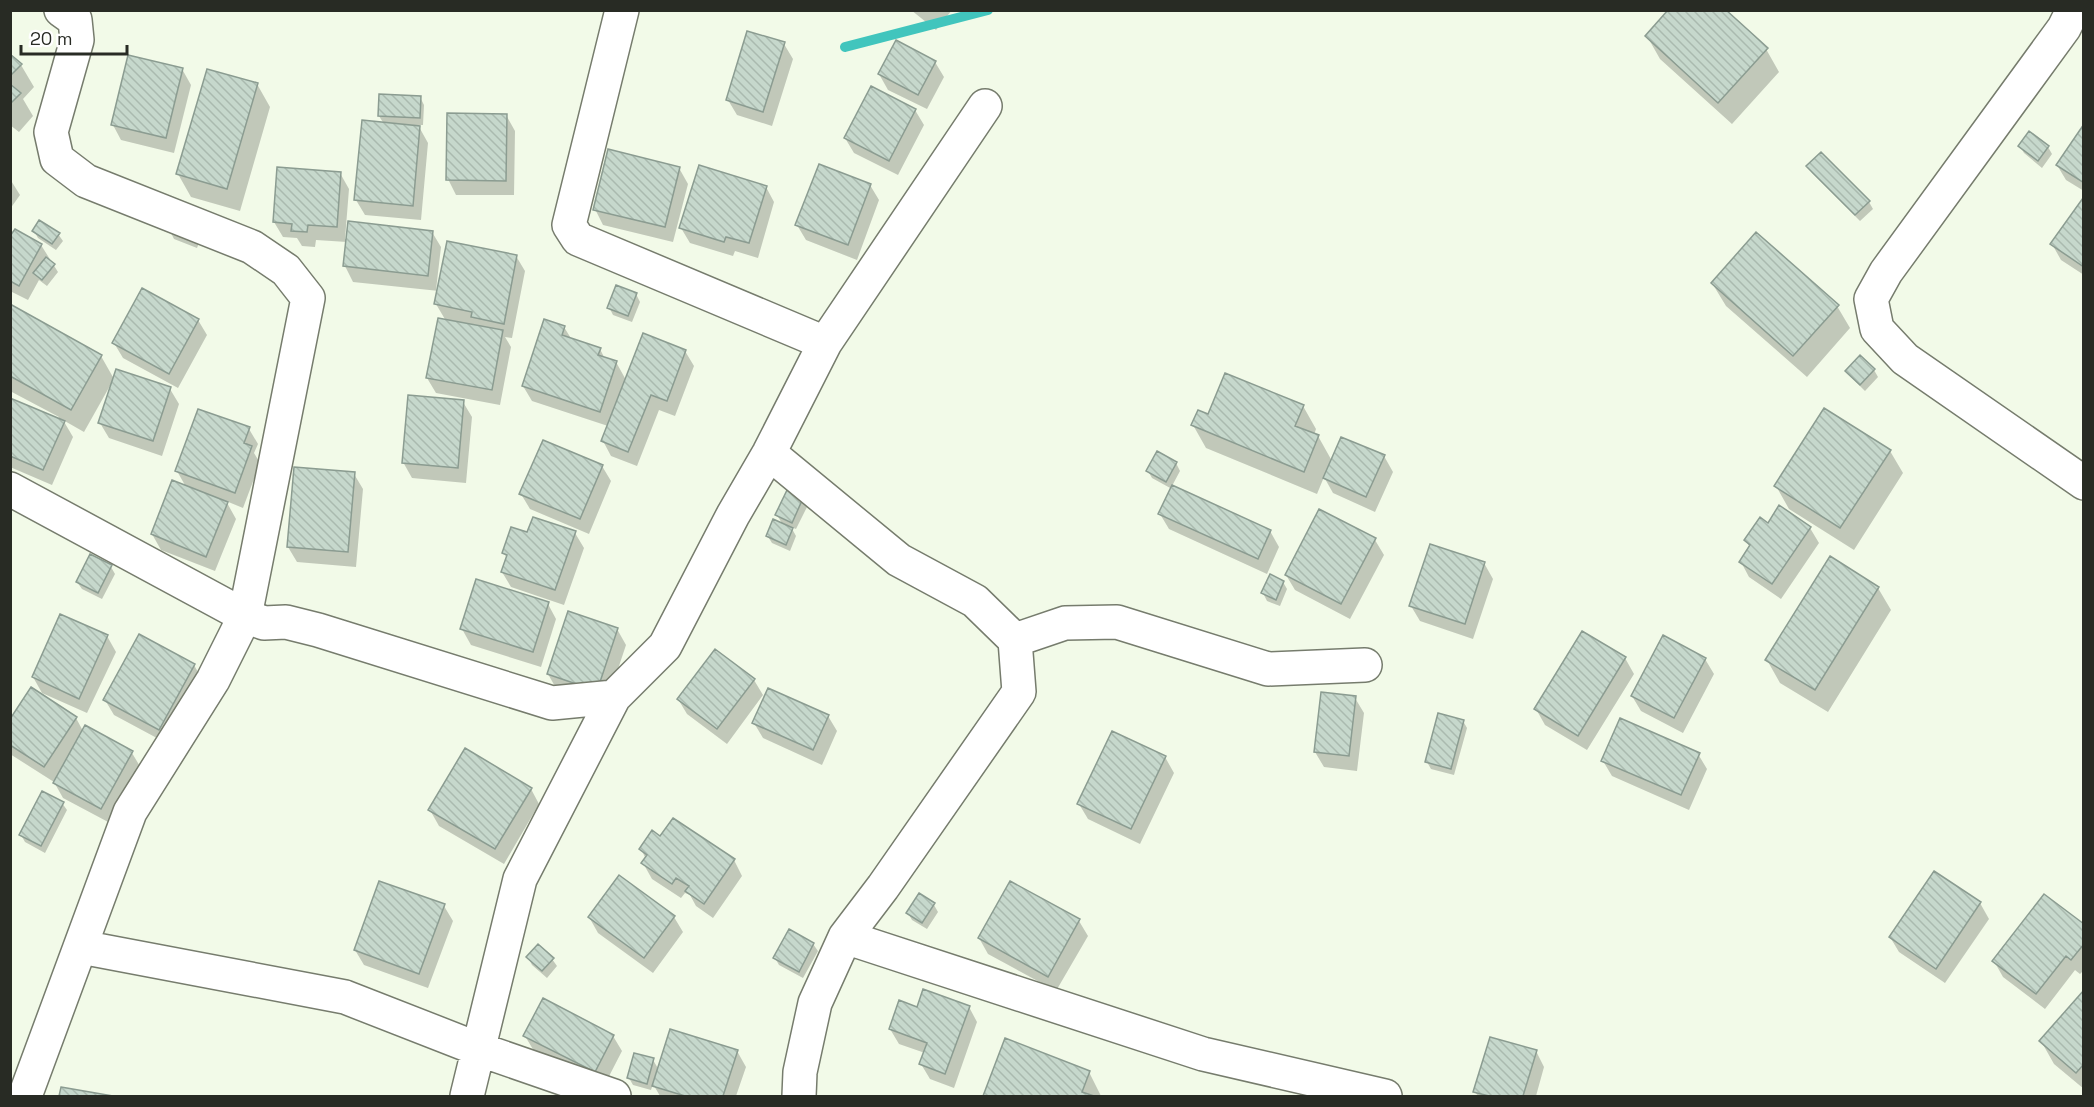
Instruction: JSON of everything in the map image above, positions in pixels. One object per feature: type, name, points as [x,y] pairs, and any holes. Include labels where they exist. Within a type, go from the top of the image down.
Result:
[{"type":"street","points":[[25,1096],[130,812],[213,680],[245,616],[308,298],[286,270],[252,247],[86,181],[57,159],[51,132],[77,40],[75,20],[61,10]]},
{"type":"street","points":[[622,10],[569,225],[578,239],[825,343]]},
{"type":"street","points":[[2073,10],[2064,28],[1886,272],[1871,299],[1877,329],[1905,359],[2084,483]]},
{"type":"street","points":[[466,1096],[520,879],[614,697],[665,646],[733,515],[770,453],[825,343],[985,106]]},
{"type":"street","points":[[770,453],[899,560],[975,601],[1014,640],[1019,692],[883,887],[845,937],[815,1002],[800,1072],[799,1096]]},
{"type":"street","points":[[10,489],[245,616],[264,623],[286,622],[318,630],[552,703],[614,697]]},
{"type":"street","points":[[1014,640],[1065,623],[1117,622],[1268,669],[1365,665]]},
{"type":"street","points":[[845,937],[1203,1054],[1385,1096]]},
{"type":"street","points":[[81,947],[345,997],[478,1048],[614,1096]]},
{"type":"building","points":[[1668,10],[1726,10],[1768,48],[1718,103],[1645,36]]},
{"type":"building","points":[[747,31],[785,42],[763,112],[726,100]]},
{"type":"building","points":[[896,40],[936,61],[918,95],[878,74]]},
{"type":"building","points":[[10,54],[22,64],[10,76]]},
{"type":"building","points":[[128,55],[183,68],[166,138],[111,125]]},
{"type":"building","points":[[207,69],[258,83],[227,189],[176,174]]},
{"type":"building","points":[[10,84],[21,93],[10,104]]},
{"type":"building","points":[[871,86],[916,109],[889,161],[844,138]]},
{"type":"building","points":[[379,94],[421,96],[420,118],[378,116]]},
{"type":"building","points":[[447,113],[507,114],[506,181],[446,180]]},
{"type":"building","points":[[362,120],[420,126],[413,206],[354,200]]},
{"type":"building","points":[[2084,124],[2084,183],[2056,165]]},
{"type":"building","points":[[2029,131],[2049,146],[2038,161],[2018,146]]},
{"type":"building","points":[[608,149],[680,167],[665,227],[593,210]]},
{"type":"building","points":[[1821,152],[1870,201],[1855,215],[1806,166]]},
{"type":"building","points":[[819,164],[871,184],[848,245],[795,225]]},
{"type":"building","points":[[699,165],[767,186],[749,243],[726,237],[724,242],[679,228]]},
{"type":"building","points":[[277,167],[341,172],[337,227],[308,225],[307,232],[291,231],[292,224],[273,222]]},
{"type":"building","points":[[2084,198],[2084,267],[2050,244]]},
{"type":"building","points":[[39,220],[60,233],[52,244],[32,231]]},
{"type":"building","points":[[348,221],[433,231],[428,276],[343,266]]},
{"type":"building","points":[[15,229],[42,244],[19,286],[10,281],[10,236]]},
{"type":"building","points":[[1756,232],[1839,305],[1793,356],[1711,283]]},
{"type":"building","points":[[447,241],[517,255],[504,324],[471,317],[472,312],[434,304]]},
{"type":"building","points":[[46,257],[55,264],[42,280],[33,273]]},
{"type":"building","points":[[616,285],[637,293],[628,316],[607,308]]},
{"type":"building","points":[[142,288],[199,319],[169,374],[112,343]]},
{"type":"building","points":[[10,304],[102,355],[71,410],[10,376]]},
{"type":"building","points":[[438,318],[503,330],[492,390],[426,378]]},
{"type":"building","points":[[544,319],[565,326],[562,335],[601,348],[598,355],[617,361],[600,412],[522,386]]},
{"type":"building","points":[[643,333],[686,350],[667,401],[651,395],[628,452],[601,441]]},
{"type":"building","points":[[1860,355],[1875,369],[1860,385],[1845,371]]},
{"type":"building","points":[[116,369],[171,387],[153,441],[98,423]]},
{"type":"building","points":[[1225,373],[1304,405],[1295,426],[1319,435],[1304,472],[1191,425],[1198,410],[1208,414]]},
{"type":"building","points":[[408,395],[464,400],[458,468],[402,463]]},
{"type":"building","points":[[10,398],[65,421],[43,470],[10,456]]},
{"type":"building","points":[[1824,408],[1891,450],[1840,528],[1774,486]]},
{"type":"building","points":[[198,409],[250,427],[244,443],[252,446],[235,493],[175,471]]},
{"type":"building","points":[[1341,437],[1385,455],[1366,497],[1323,478]]},
{"type":"building","points":[[543,440],[603,465],[580,519],[519,494]]},
{"type":"building","points":[[1157,451],[1177,462],[1166,482],[1146,471]]},
{"type":"building","points":[[294,467],[355,472],[348,552],[287,547]]},
{"type":"building","points":[[172,480],[228,502],[206,557],[151,534]]},
{"type":"building","points":[[1172,485],[1271,530],[1258,559],[1158,514]]},
{"type":"building","points":[[788,488],[804,496],[792,523],[775,515]]},
{"type":"building","points":[[1779,505],[1811,527],[1772,584],[1739,562],[1750,545],[1744,540],[1760,517],[1768,523]]},
{"type":"building","points":[[1319,509],[1376,538],[1341,604],[1285,575]]},
{"type":"building","points":[[533,517],[576,531],[555,590],[501,572],[507,555],[502,553],[511,527],[527,532]]},
{"type":"building","points":[[773,519],[793,528],[786,545],[766,536]]},
{"type":"building","points":[[1430,544],[1485,562],[1465,624],[1409,606]]},
{"type":"building","points":[[90,554],[112,565],[98,593],[76,582]]},
{"type":"building","points":[[1830,556],[1879,587],[1815,690],[1765,660]]},
{"type":"building","points":[[1270,574],[1284,581],[1276,600],[1261,593]]},
{"type":"building","points":[[476,579],[549,602],[533,652],[460,629]]},
{"type":"building","points":[[568,611],[618,628],[597,691],[547,674]]},
{"type":"building","points":[[60,614],[108,635],[79,699],[32,677]]},
{"type":"building","points":[[1582,631],[1626,657],[1578,736],[1534,709]]},
{"type":"building","points":[[139,634],[195,664],[159,730],[103,700]]},
{"type":"building","points":[[1663,635],[1706,658],[1674,718],[1631,696]]},
{"type":"building","points":[[715,649],[755,679],[717,729],[677,699]]},
{"type":"building","points":[[31,687],[77,717],[44,767],[10,745],[10,719]]},
{"type":"building","points":[[768,688],[829,715],[813,750],[752,723]]},
{"type":"building","points":[[1321,692],[1356,696],[1349,756],[1314,752]]},
{"type":"building","points":[[1438,713],[1464,720],[1451,769],[1425,762]]},
{"type":"building","points":[[1620,718],[1700,753],[1681,795],[1601,761]]},
{"type":"building","points":[[85,725],[133,751],[101,809],[53,783]]},
{"type":"building","points":[[1112,731],[1166,756],[1131,829],[1077,804]]},
{"type":"building","points":[[465,748],[532,788],[495,849],[428,810]]},
{"type":"building","points":[[42,791],[64,802],[41,846],[19,835]]},
{"type":"building","points":[[673,818],[735,859],[704,904],[685,891],[689,886],[676,878],[672,884],[641,863],[647,855],[639,849],[652,830],[660,836]]},
{"type":"building","points":[[1934,871],[1981,902],[1936,969],[1889,937]]},
{"type":"building","points":[[619,875],[675,916],[644,958],[588,917]]},
{"type":"building","points":[[379,881],[445,904],[419,974],[354,950]]},
{"type":"building","points":[[1010,881],[1080,919],[1048,977],[978,938]]},
{"type":"building","points":[[919,893],[935,903],[922,923],[906,913]]},
{"type":"building","points":[[2044,894],[2084,924],[2084,944],[2071,960],[2066,956],[2036,994],[1992,961]]},
{"type":"building","points":[[789,929],[814,943],[799,972],[773,958]]},
{"type":"building","points":[[538,944],[554,958],[542,971],[526,957]]},
{"type":"building","points":[[923,989],[970,1006],[945,1074],[919,1064],[927,1043],[889,1029],[899,1000],[917,1007]]},
{"type":"building","points":[[2084,990],[2084,1064],[2076,1073],[2039,1041]]},
{"type":"building","points":[[543,998],[614,1035],[595,1072],[523,1036]]},
{"type":"building","points":[[670,1029],[738,1050],[723,1096],[685,1096],[652,1086]]},
{"type":"building","points":[[1490,1037],[1537,1050],[1523,1096],[1489,1096],[1473,1092]]},
{"type":"building","points":[[1005,1038],[1090,1071],[1082,1092],[1094,1096],[983,1096]]},
{"type":"building","points":[[634,1053],[654,1058],[647,1084],[627,1078]]},
{"type":"building","points":[[61,1087],[113,1096],[59,1096]]},
{"type":"waterway","points":[[845,47],[988,10]]}]
